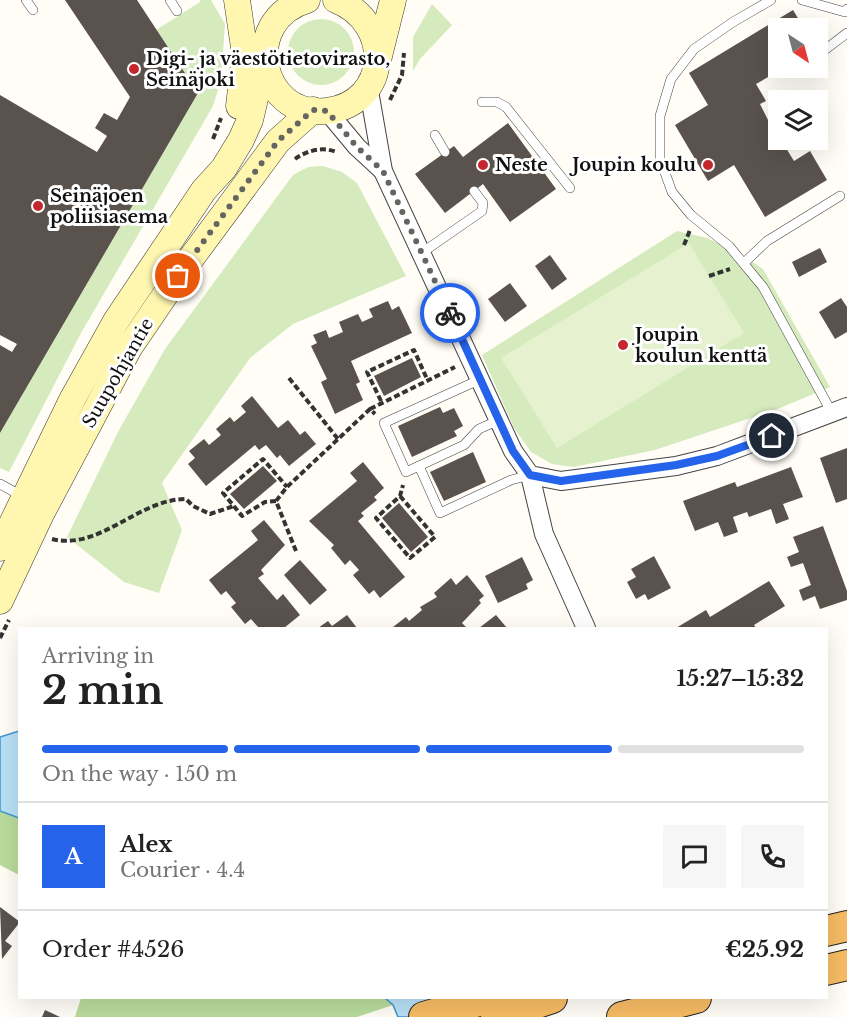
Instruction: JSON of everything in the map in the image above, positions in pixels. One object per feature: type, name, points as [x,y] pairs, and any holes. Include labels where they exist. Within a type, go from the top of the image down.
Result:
[{"type":"highway","points":[[828,930],[847,926]]},
{"type":"highway","points":[[828,970],[847,965]]},
{"type":"highway","points":[[424,1017],[499,1009],[547,999]]},
{"type":"highway","points":[[622,1017],[687,999]]},
{"type":"highway","points":[[640,1017],[687,999]]},
{"type":"main road","points":[[204,190],[231,130],[240,99],[245,54],[237,0]]},
{"type":"main road","name":"Suupohjantie","points":[[0,548],[73,398],[116,321],[204,190],[224,168],[241,140],[250,120],[264,60],[269,30],[265,0]]},
{"type":"main road","points":[[269,30],[280,15],[296,3],[307,0]]},
{"type":"main road","points":[[336,0],[350,6],[364,18],[373,32],[373,74]]},
{"type":"main road","points":[[373,74],[393,0]]},
{"type":"main road","points":[[264,60],[269,78],[280,94],[295,105],[320,111]]},
{"type":"main road","name":"Suupohjantie","points":[[5,609],[41,514],[129,348],[185,267],[278,141],[320,111],[345,106],[373,74]]},
{"type":"street","points":[[373,74],[375,135],[383,171],[423,252],[513,451],[530,475],[544,534],[586,627]]},
{"type":"street","points":[[320,111],[383,171]]},
{"type":"street","points":[[530,475],[561,481],[676,465],[717,456],[839,410]]},
{"type":"lane","points":[[26,0],[33,10]]},
{"type":"lane","points":[[170,0],[177,11]]},
{"type":"lane","points":[[771,0],[733,22],[694,49],[671,79],[660,116],[660,159],[672,192],[691,215],[745,262],[763,287],[839,410]]},
{"type":"lane","points":[[802,0],[846,12]]},
{"type":"lane","points":[[828,47],[847,33]]},
{"type":"lane","points":[[482,102],[497,102],[506,107],[570,188]]},
{"type":"lane","points":[[435,135],[445,152]]},
{"type":"lane","points":[[423,252],[482,211],[483,203],[474,191]]},
{"type":"lane","points":[[745,262],[767,241],[840,196]]},
{"type":"lane","points":[[481,379],[384,423],[406,472],[464,446],[479,429],[499,420]]},
{"type":"lane","points":[[419,466],[440,513],[511,480],[530,475]]},
{"type":"lane","points":[[0,484],[24,497]]},
{"type":"path","points":[[375,135],[386,129],[384,115],[402,75],[405,44]]},
{"type":"path","points":[[289,166],[296,157],[312,150],[330,149],[344,155],[357,147]]},
{"type":"path","points":[[709,276],[745,262]]},
{"type":"path","points":[[381,401],[368,372],[414,350],[427,379]]},
{"type":"path","points":[[287,487],[263,459],[223,493],[242,516],[265,502],[276,501],[287,487],[381,401],[472,359]]},
{"type":"path","points":[[289,378],[338,439]]},
{"type":"path","points":[[370,409],[384,423]]},
{"type":"path","points":[[400,496],[435,537],[410,558],[376,518],[400,496],[406,472]]},
{"type":"path","points":[[48,538],[64,542],[83,540],[151,506],[175,499],[186,499],[193,506],[210,514],[234,506]]},
{"type":"path","points":[[276,501],[296,552]]},
{"type":"path","points":[[0,638],[5,609]]},
{"type":"green space","points":[[200,0],[211,0],[225,24],[221,80],[213,106],[81,333],[9,472],[0,468],[0,433],[198,93],[156,30]]},
{"type":"green space","points":[[432,4],[452,25],[420,59],[413,71],[413,37]]},
{"type":"green space","points":[[327,19],[345,28],[352,39],[354,52],[352,65],[345,76],[334,83],[315,85],[297,76],[290,65],[288,46],[297,28],[308,21]]},
{"type":"green space","points":[[323,166],[342,172],[357,183],[406,276],[293,324],[250,358],[162,483],[182,530],[159,593],[124,582],[67,537],[119,430],[165,349],[293,175],[308,167]]},
{"type":"green space","points":[[677,231],[707,238],[741,254],[763,269],[830,387],[780,408],[655,450],[574,467],[552,464],[531,452],[514,428],[482,355]]},
{"type":"green space","name":"Joupin koulun kenttä","points":[[689,243],[744,333],[557,448],[501,358]]},
{"type":"green space","points":[[0,811],[18,818],[18,874],[0,865]]},
{"type":"green space","points":[[81,999],[386,999],[393,1005],[357,1017],[75,1017]]},
{"type":"water","points":[[18,732],[18,818],[0,811],[0,737]]},
{"type":"water","points":[[386,999],[449,999],[463,1017],[398,1017],[393,1005]]},
{"type":"building","points":[[65,0],[137,0],[198,93],[0,433],[0,345],[12,352],[17,344],[0,335],[0,95],[97,152],[107,136],[95,128],[104,113],[117,120],[130,97]]},
{"type":"building","points":[[793,10],[798,18],[780,18]]},
{"type":"building","points":[[768,25],[768,77],[756,84],[766,101],[760,104],[768,120],[768,150],[787,150],[794,161],[810,151],[827,180],[765,217],[734,165],[708,181],[675,125],[708,105],[689,73]]},
{"type":"building","name":"Neste","points":[[508,123],[556,189],[510,222],[483,184],[445,213],[415,174],[454,146],[463,157]]},
{"type":"building","points":[[820,248],[827,262],[799,277],[792,262]]},
{"type":"building","points":[[550,255],[567,279],[552,290],[535,266]]},
{"type":"building","points":[[510,283],[527,306],[505,322],[488,299]]},
{"type":"building","points":[[841,298],[847,307],[847,332],[835,339],[819,312]]},
{"type":"building","points":[[388,301],[392,310],[399,306],[412,333],[351,361],[360,382],[356,384],[363,400],[335,414],[321,382],[327,379],[311,346],[317,343],[313,335],[326,330],[329,338],[343,332],[339,322],[358,314],[362,322],[373,317],[369,309]]},
{"type":"building","points":[[412,358],[421,377],[384,396],[374,376]]},
{"type":"building","points":[[252,396],[278,428],[288,420],[300,435],[305,431],[316,444],[289,466],[280,455],[277,458],[266,445],[259,450],[255,445],[206,486],[188,464],[195,458],[189,451],[204,439],[209,445],[221,435],[216,429],[230,417],[234,422],[246,412],[241,406]]},
{"type":"building","points":[[440,407],[443,413],[454,408],[463,426],[454,431],[457,436],[412,457],[398,426]]},
{"type":"building","points":[[847,448],[847,499],[836,503],[820,458]]},
{"type":"building","points":[[473,452],[486,482],[444,501],[430,472]]},
{"type":"building","points":[[363,462],[384,488],[374,497],[377,500],[361,513],[364,516],[358,521],[405,577],[380,598],[374,590],[369,594],[353,575],[359,570],[350,560],[345,565],[331,548],[334,545],[309,521],[357,481],[350,473]]},
{"type":"building","points":[[263,466],[277,481],[244,509],[230,494]]},
{"type":"building","points":[[791,467],[803,497],[783,504],[789,519],[776,524],[771,509],[749,517],[747,512],[733,517],[738,532],[724,537],[718,522],[695,531],[683,501],[735,482],[737,487]]},
{"type":"building","points":[[399,503],[428,537],[411,552],[382,518]]},
{"type":"building","points":[[264,520],[285,545],[261,570],[264,574],[258,578],[277,600],[283,594],[300,615],[285,627],[258,627],[251,619],[245,624],[231,607],[236,603],[226,591],[221,595],[209,580],[258,540],[251,531]]},
{"type":"building","points":[[823,526],[847,591],[847,600],[820,609],[815,596],[803,601],[799,590],[811,585],[803,563],[791,567],[787,557],[799,552],[793,537]]},
{"type":"building","points":[[654,556],[671,588],[648,600],[645,594],[636,599],[627,582],[636,577],[631,569]]},
{"type":"building","points":[[522,557],[533,580],[526,584],[528,589],[498,603],[485,576]]},
{"type":"building","points":[[300,560],[327,590],[310,605],[284,575]]},
{"type":"building","points":[[467,575],[484,596],[479,600],[481,603],[462,623],[466,627],[393,627],[406,617],[409,621],[422,610],[420,607],[437,597],[434,593],[451,578],[456,585]]},
{"type":"building","points":[[769,581],[785,606],[754,625],[755,627],[678,627],[706,610],[710,617]]},
{"type":"building","points":[[347,615],[356,627],[319,627],[328,621],[332,626]]},
{"type":"building","points":[[496,615],[506,627],[480,627]]},
{"type":"building","points":[[0,907],[18,920],[18,925],[5,941],[12,946],[2,959]]},
{"type":"building","points":[[45,1010],[60,1017],[42,1017]]},
{"type":"way so far","points":[[178,276],[278,141],[313,110],[327,111],[357,147],[383,171],[450,313]]},
{"type":"place","name":"Digi- ja väestötietovirasto, Seinäjoki","points":[[134,69]]},
{"type":"place","name":"Neste","points":[[483,165]]},
{"type":"place","name":"Joupin koulu","points":[[708,165]]},
{"type":"place","name":"Seinäjoen poliisiasema","points":[[38,206]]},
{"type":"place","name":"Joupin koulun kenttä","points":[[623,345]]},
{"type":"route","points":[[450,313],[513,451],[530,475],[561,481],[633,472],[717,456],[772,436]]}]
